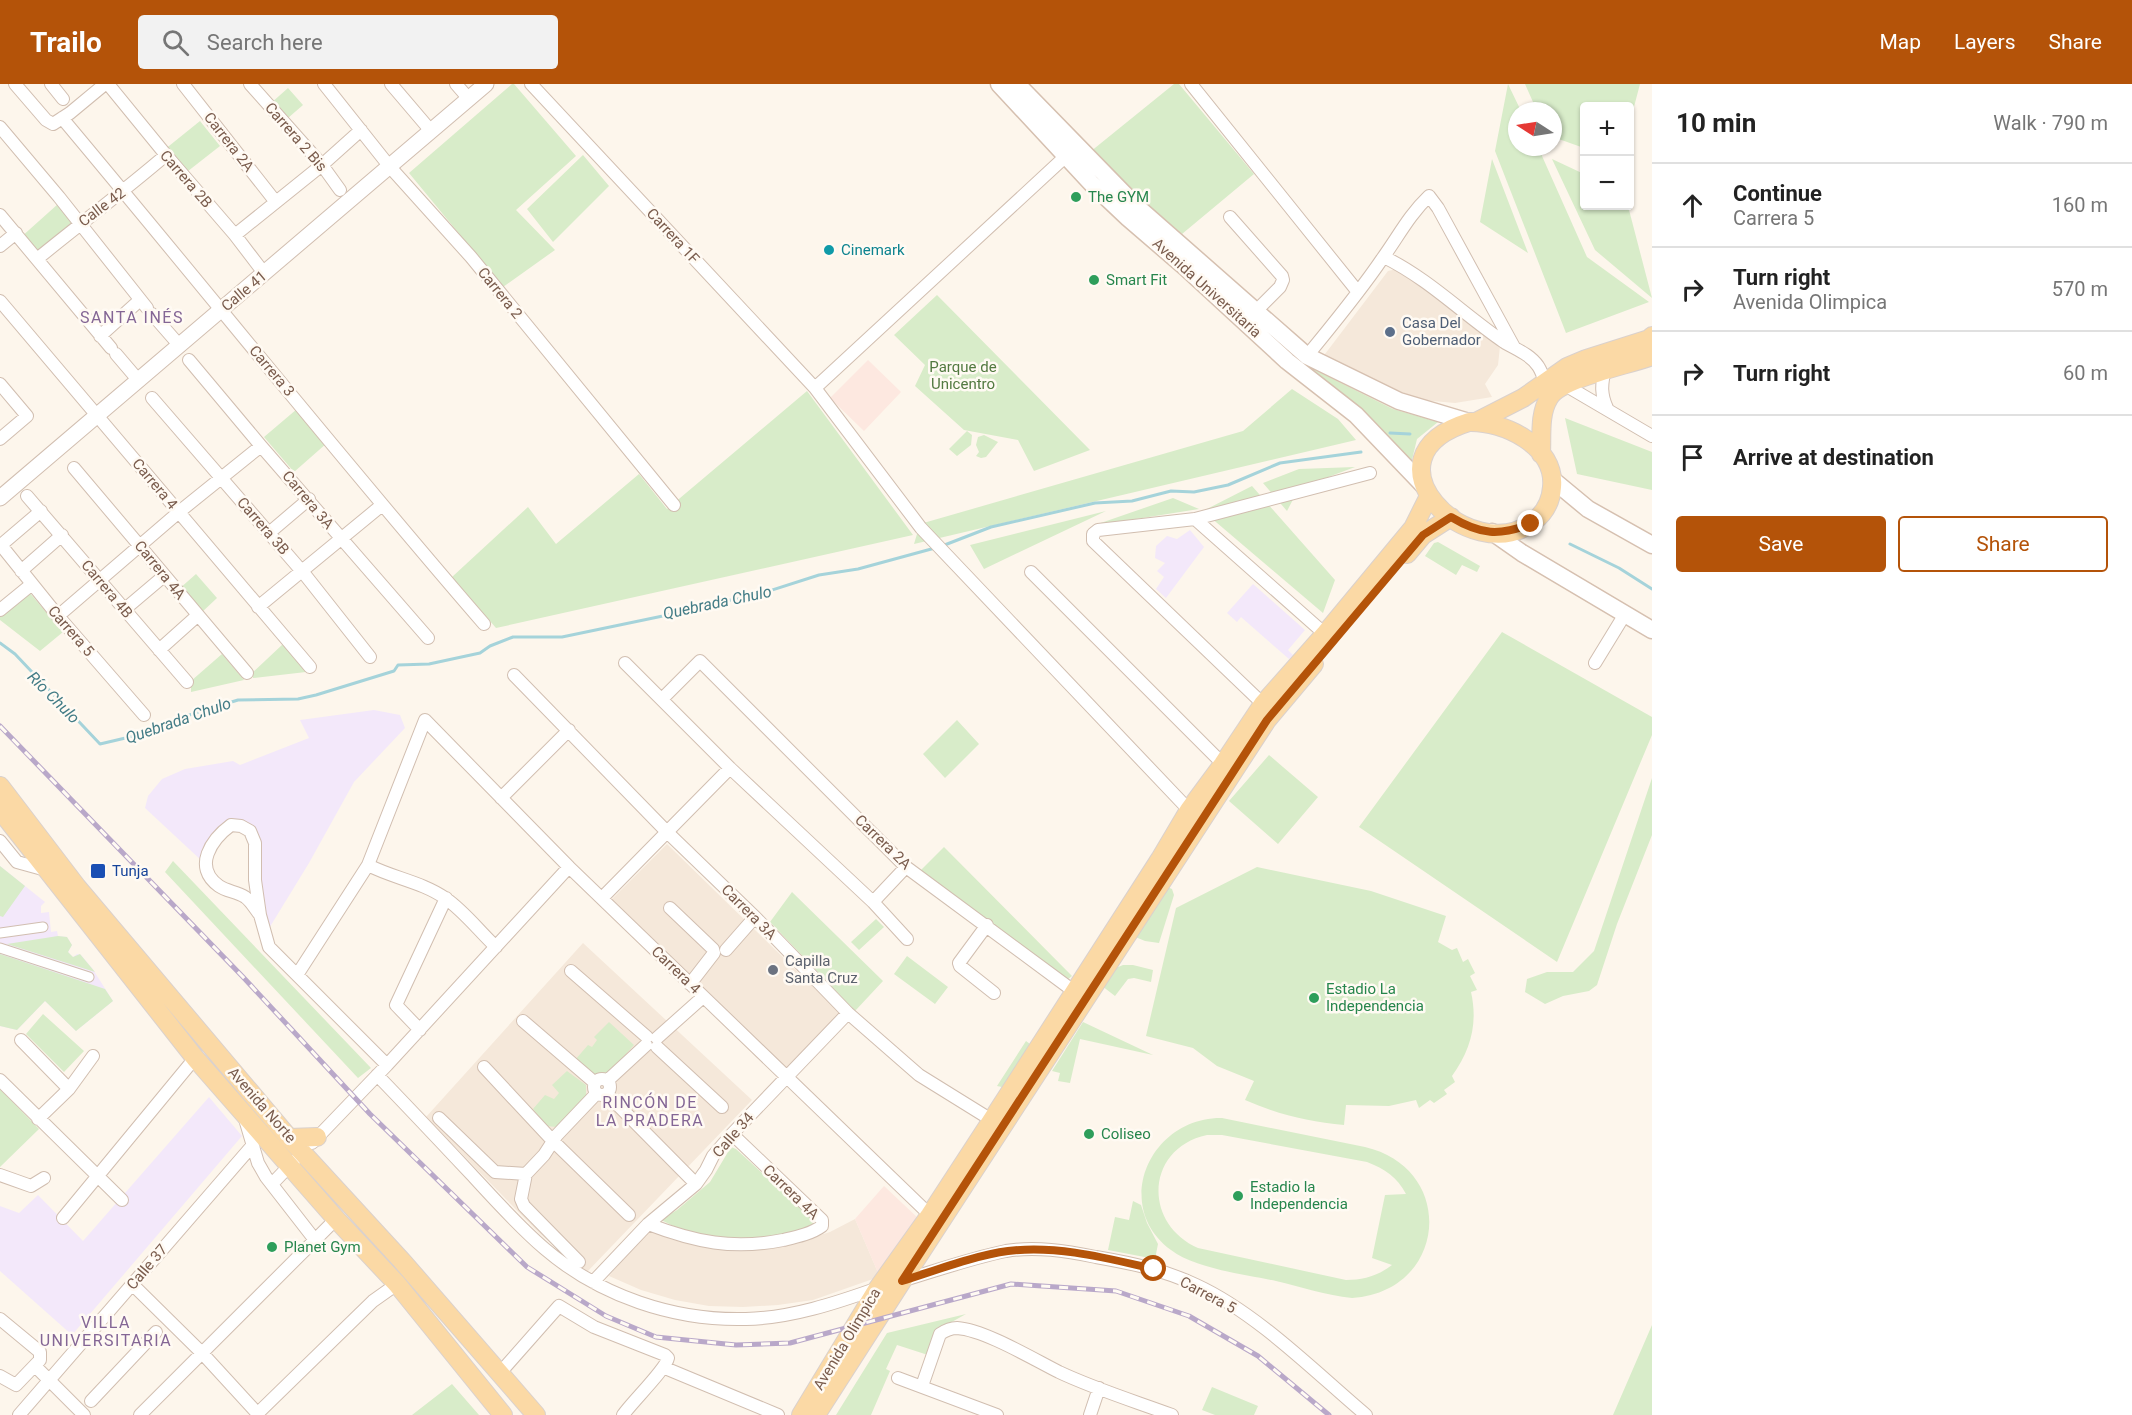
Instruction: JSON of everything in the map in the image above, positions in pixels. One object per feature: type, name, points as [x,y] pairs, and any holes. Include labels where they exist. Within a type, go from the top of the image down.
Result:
[{"type":"main road","name":"Avenida Universitaria","points":[[999,84],[1128,218],[1287,361],[1356,415],[1426,491]]},
{"type":"main road","name":"Avenida Universitaria","points":[[1017,84],[1135,205],[1307,356],[1399,401],[1473,422]]},
{"type":"main road","points":[[1473,422],[1501,427],[1518,434],[1548,461],[1553,480],[1551,498],[1544,513],[1531,524],[1514,530],[1492,532],[1474,529],[1438,508],[1426,491],[1422,462],[1430,445],[1444,432],[1473,422],[1523,398],[1576,363],[1652,336]]},
{"type":"main road","points":[[1541,454],[1546,405],[1549,397],[1556,390],[1605,370],[1652,356]]},
{"type":"main road","points":[[1553,480],[1588,508],[1652,545]]},
{"type":"main road","name":"Avenida Olimpica","points":[[1079,996],[1189,810],[1263,704],[1413,528],[1426,491]]},
{"type":"main road","name":"Avenida Olimpica","points":[[816,1415],[902,1281],[997,1123],[1079,996],[1267,720],[1423,535],[1451,517]]},
{"type":"main road","points":[[1492,532],[1522,553],[1652,630]]},
{"type":"main road","name":"Avenida Norte","points":[[0,786],[91,903],[289,1137],[402,1261],[536,1415]]},
{"type":"main road","name":"Avenida Norte","points":[[0,810],[195,1058],[336,1219],[397,1284],[503,1415]]},
{"type":"main road","name":"Avenida Olimpica","points":[[801,1415],[878,1288],[997,1123]]},
{"type":"main road","points":[[289,1137],[318,1137]]},
{"type":"street","points":[[15,84],[46,120],[57,121],[106,84]]},
{"type":"street","points":[[51,84],[63,99]]},
{"type":"street","name":"Carrera 2B","points":[[106,84],[236,235],[264,273]]},
{"type":"street","name":"Carrera 2A","points":[[183,84],[276,201]]},
{"type":"street","name":"Carrera 2 Bis","points":[[250,84],[322,165],[340,190]]},
{"type":"street","name":"Carrera 2","points":[[324,84],[390,167],[471,257],[674,505]]},
{"type":"street","points":[[392,84],[431,131]]},
{"type":"street","points":[[456,84],[469,99]]},
{"type":"street","name":"Calle 41","points":[[0,498],[486,84]]},
{"type":"street","name":"Carrera 1F","points":[[531,84],[815,388],[921,528],[1189,810]]},
{"type":"street","points":[[1191,84],[1358,292]]},
{"type":"street","name":"Carrera 3","points":[[57,121],[123,192],[289,390],[382,506],[484,624]]},
{"type":"street","points":[[0,127],[180,346]]},
{"type":"street","points":[[236,235],[361,130]]},
{"type":"street","name":"Calle 42","points":[[38,259],[166,155]]},
{"type":"street","points":[[815,388],[1066,156]]},
{"type":"street","points":[[1307,356],[1384,257],[1401,228],[1418,206],[1430,196],[1514,347]]},
{"type":"street","points":[[0,215],[139,381]]},
{"type":"street","points":[[1230,217],[1282,276],[1283,283],[1256,312]]},
{"type":"street","points":[[0,246],[15,233]]},
{"type":"street","points":[[1384,257],[1440,291],[1482,325],[1529,357],[1538,366],[1546,382]]},
{"type":"street","name":"Carrera 4","points":[[0,301],[310,667]]},
{"type":"street","points":[[100,336],[147,307]]},
{"type":"street","name":"Carrera 3A","points":[[189,360],[428,638]]},
{"type":"street","points":[[1605,370],[1602,397],[1607,408]]},
{"type":"street","points":[[0,384],[27,416],[0,439]]},
{"type":"street","points":[[1565,385],[1652,436]]},
{"type":"street","name":"Carrera 3B","points":[[152,398],[302,571],[370,657]]},
{"type":"street","points":[[57,616],[261,446]]},
{"type":"street","name":"Carrera 4A","points":[[74,468],[247,673]]},
{"type":"street","points":[[1263,704],[1092,541],[1093,534],[1098,530],[1195,519],[1370,472]]},
{"type":"street","name":"Carrera 4B","points":[[27,496],[187,682]]},
{"type":"street","points":[[269,533],[309,499]]},
{"type":"street","points":[[258,607],[382,506]]},
{"type":"street","points":[[0,545],[41,511]]},
{"type":"street","points":[[1195,519],[1325,634]]},
{"type":"street","points":[[21,570],[62,536]]},
{"type":"street","name":"Carrera 5","points":[[0,545],[57,616],[144,715]]},
{"type":"street","points":[[1031,572],[1223,764]]},
{"type":"street","points":[[125,609],[164,576]]},
{"type":"street","points":[[0,610],[32,585]]},
{"type":"street","points":[[1595,663],[1625,614]]},
{"type":"street","points":[[159,650],[197,616]]},
{"type":"street","name":"Carrera 2A","points":[[662,699],[700,661],[906,867],[1079,996]]},
{"type":"street","points":[[625,663],[730,768],[873,902],[907,939]]},
{"type":"street","name":"Carrera 3A","points":[[514,675],[848,1013],[920,1075],[997,1123]]},
{"type":"street","name":"Carrera 4","points":[[368,865],[425,720],[569,867],[930,1215]]},
{"type":"street","points":[[501,798],[569,730]]},
{"type":"street","points":[[602,898],[730,768]]},
{"type":"street","points":[[260,915],[247,898],[218,886],[206,867],[210,845],[231,825],[241,826],[250,831],[255,843],[255,880],[268,947],[387,1065]]},
{"type":"street","points":[[0,841],[17,862],[46,870]]},
{"type":"street","points":[[297,975],[368,865],[383,873],[419,884],[446,898],[496,947]]},
{"type":"street","points":[[272,1184],[420,1030],[569,867]]},
{"type":"street","points":[[873,902],[906,867]]},
{"type":"street","points":[[420,1030],[396,1005],[446,898]]},
{"type":"street","points":[[670,908],[714,953],[690,984]]},
{"type":"street","points":[[726,950],[755,917]]},
{"type":"street","points":[[987,926],[959,963],[994,993]]},
{"type":"street","points":[[0,933],[43,927]]},
{"type":"street","points":[[0,948],[89,977]]},
{"type":"street","points":[[571,971],[722,1107]]},
{"type":"street","points":[[579,1262],[524,1206],[521,1199],[526,1174],[599,1090],[600,1078],[608,1080],[704,997]]},
{"type":"street","name":"Calle 34","points":[[593,1282],[648,1224],[696,1184],[713,1156],[732,1134],[848,1013]]},
{"type":"street","points":[[523,1021],[599,1090],[696,1184]]},
{"type":"street","points":[[21,1040],[69,1089]]},
{"type":"street","points":[[38,1119],[69,1089],[93,1056]]},
{"type":"street","points":[[63,1218],[195,1058]]},
{"type":"street","points":[[484,1067],[629,1215]]},
{"type":"street","name":"Carrera 5","points":[[377,1075],[500,1205],[545,1249],[593,1282],[625,1298],[670,1312],[705,1317],[747,1319],[830,1305],[878,1288],[1006,1251],[1058,1250],[1154,1269],[1197,1286],[1232,1305],[1265,1330],[1366,1415]]},
{"type":"street","points":[[0,1080],[122,1200]]},
{"type":"street","points":[[244,1115],[258,1163],[315,1240]]},
{"type":"street","points":[[440,1118],[495,1172],[526,1174]]},
{"type":"street","name":"Carrera 4A","points":[[648,1224],[680,1236],[731,1245],[762,1244],[798,1236],[822,1227],[822,1220],[732,1134]]},
{"type":"street","name":"Calle 37","points":[[19,1415],[252,1146]]},
{"type":"street","points":[[0,1175],[31,1185],[44,1178]]},
{"type":"street","points":[[140,1415],[336,1219]]},
{"type":"street","points":[[132,1284],[162,1326],[203,1354],[257,1414],[373,1301],[397,1284]]},
{"type":"street","points":[[499,1374],[559,1306],[594,1327],[668,1358],[664,1368],[623,1415]]},
{"type":"street","points":[[0,1319],[40,1352],[40,1360],[16,1385],[0,1376]]},
{"type":"street","points":[[91,1401],[162,1326]]},
{"type":"street","points":[[922,1386],[940,1334],[947,1329],[956,1328],[972,1331],[1099,1388],[1172,1415]]},
{"type":"street","points":[[35,1366],[84,1415]]},
{"type":"street","points":[[664,1368],[778,1415]]},
{"type":"street","points":[[898,1378],[990,1414]]},
{"type":"street","points":[[1090,1415],[1099,1388]]},
{"type":"shaded area","points":[[1401,268],[1500,346],[1498,365],[1485,384],[1492,397],[1455,403],[1421,400],[1322,358],[1388,271]]},
{"type":"shaded area","points":[[868,360],[901,392],[864,431],[830,398]]},
{"type":"shaded area","points":[[1190,530],[1204,547],[1166,598],[1156,589],[1164,577],[1157,571],[1165,563],[1155,558],[1156,546],[1167,536],[1177,539]]},
{"type":"shaded area","points":[[1253,584],[1305,630],[1288,650],[1293,655],[1289,659],[1241,617],[1237,622],[1227,613]]},
{"type":"shaded area","points":[[374,710],[400,715],[405,728],[354,782],[268,930],[264,918],[259,847],[230,821],[203,862],[145,808],[148,796],[162,779],[185,769],[233,761],[240,765],[309,738],[300,720]]},
{"type":"shaded area","points":[[667,844],[841,1014],[786,1069],[611,900]]},
{"type":"shaded area","points":[[0,866],[45,902],[41,906],[41,913],[49,912],[51,932],[57,931],[58,936],[67,937],[72,945],[68,952],[73,957],[77,954],[81,955],[113,1001],[76,1031],[45,1001],[17,1030],[0,1026]]},
{"type":"shaded area","points":[[583,943],[752,1100],[587,1272],[539,1233],[426,1117]]},
{"type":"shaded area","points":[[209,1097],[242,1136],[72,1335],[0,1271],[0,1206],[19,1213],[38,1195],[83,1241]]},
{"type":"shaded area","points":[[884,1186],[920,1220],[879,1275],[855,1219]]},
{"type":"shaded area","points":[[855,1219],[879,1275],[813,1300],[778,1305],[709,1306],[675,1300],[641,1290],[609,1276],[648,1230],[673,1240],[699,1246],[751,1250],[804,1240],[830,1232]]},
{"type":"green space","points":[[512,84],[576,156],[516,210],[555,250],[503,287],[409,173]]},
{"type":"green space","points":[[1174,84],[1179,84],[1254,174],[1182,234],[1124,185],[1090,152]]},
{"type":"green space","points":[[1508,84],[1517,102],[1508,102],[1508,156],[1542,156],[1587,257],[1649,302],[1566,333],[1495,151]]},
{"type":"green space","points":[[1525,84],[1640,84],[1634,107],[1634,102],[1580,102],[1580,147],[1562,140],[1562,102],[1533,102]]},
{"type":"green space","points":[[288,88],[303,105],[288,118],[270,104]]},
{"type":"green space","points":[[200,121],[220,146],[183,175],[164,150]]},
{"type":"green space","points":[[583,155],[609,186],[553,242],[527,209]]},
{"type":"green space","points":[[1492,159],[1528,253],[1480,222]]},
{"type":"green space","points":[[1552,159],[1580,172],[1580,210],[1629,210],[1652,298],[1595,250]]},
{"type":"green space","points":[[58,204],[76,225],[38,257],[20,238]]},
{"type":"green space","name":"Parque de Unicentro","points":[[937,295],[1090,450],[1034,471],[1018,440],[964,430],[915,386],[925,365],[894,335]]},
{"type":"green space","points":[[1311,368],[1393,409],[1438,422],[1417,439],[1410,468],[1366,413],[1312,378],[1309,372]]},
{"type":"green space","points":[[1292,389],[1338,419],[1356,440],[914,544],[920,524],[1243,431]]},
{"type":"green space","points":[[807,391],[913,535],[496,628],[452,577],[528,507],[556,544],[639,474],[667,509]]},
{"type":"green space","points":[[297,409],[327,443],[294,472],[264,437]]},
{"type":"green space","points":[[1565,418],[1652,452],[1652,490],[1577,474]]},
{"type":"green space","points":[[967,431],[972,435],[971,445],[957,456],[949,449]]},
{"type":"green space","points":[[984,435],[998,442],[986,457],[981,458],[976,456],[979,452],[976,445],[978,437]]},
{"type":"green space","points":[[1355,467],[1299,488],[1287,511],[1263,483],[1299,469]]},
{"type":"green space","points":[[1252,486],[1335,580],[1323,613],[1203,511]]},
{"type":"green space","points":[[1173,498],[1199,509],[1092,526]]},
{"type":"green space","points":[[1106,511],[984,569],[970,545]]},
{"type":"green space","points":[[1438,542],[1480,566],[1477,572],[1462,565],[1456,575],[1425,556],[1434,543]]},
{"type":"green space","points":[[196,574],[217,598],[200,614],[179,589]]},
{"type":"green space","points":[[29,592],[63,632],[40,651],[0,620],[0,615]]},
{"type":"green space","points":[[1502,632],[1652,717],[1652,735],[1557,962],[1359,827]]},
{"type":"green space","points":[[283,644],[306,672],[253,678],[252,673]]},
{"type":"green space","points":[[222,654],[244,680],[191,692],[191,681]]},
{"type":"green space","points":[[957,720],[979,744],[945,778],[923,754]]},
{"type":"green space","points":[[1269,755],[1318,797],[1278,844],[1229,801]]},
{"type":"green space","points":[[1652,778],[1652,835],[1617,924],[1597,985],[1589,991],[1563,996],[1545,1004],[1525,992],[1527,979],[1547,972],[1573,972],[1594,951]]},
{"type":"green space","points":[[944,847],[1072,976],[1067,980],[917,874]]},
{"type":"green space","points":[[173,861],[371,1068],[358,1078],[165,872]]},
{"type":"green space","points":[[0,866],[25,886],[3,917],[0,916]]},
{"type":"green space","name":"Estadio La Independencia","points":[[1257,867],[1371,891],[1446,916],[1438,942],[1452,950],[1457,948],[1463,962],[1468,959],[1475,973],[1470,976],[1477,990],[1471,992],[1474,1015],[1471,1036],[1464,1056],[1452,1076],[1455,1082],[1444,1090],[1447,1094],[1434,1103],[1430,1100],[1419,1108],[1416,1100],[1389,1106],[1346,1105],[1344,1125],[1318,1122],[1281,1113],[1245,1100],[1254,1081],[1217,1066],[1193,1048],[1146,1036],[1176,908]]},
{"type":"green space","points":[[1167,887],[1172,889],[1174,895],[1159,943],[1133,936]]},
{"type":"green space","points":[[792,892],[883,981],[855,1011],[770,922]]},
{"type":"green space","points":[[876,919],[884,927],[859,950],[851,942]]},
{"type":"green space","points":[[58,936],[67,937],[72,945],[68,952],[73,957],[80,954],[95,972],[7,944]]},
{"type":"green space","points":[[0,954],[105,989],[113,1001],[76,1031],[45,1001],[17,1030],[0,1026]]},
{"type":"green space","points":[[907,956],[948,987],[935,1004],[894,974]]},
{"type":"green space","points":[[1123,965],[1153,970],[1151,982],[1128,979],[1115,996],[1102,986],[1116,968]]},
{"type":"green space","points":[[43,1014],[84,1051],[64,1072],[26,1034]]},
{"type":"green space","points":[[609,1022],[634,1045],[606,1076],[593,1076],[575,1060],[588,1045],[592,1047],[597,1040],[594,1037]]},
{"type":"green space","points":[[1083,1022],[1153,1055],[1080,1039],[1070,1083],[1058,1081],[1060,1073],[1052,1071]]},
{"type":"green space","points":[[1026,1041],[1034,1047],[1007,1088],[997,1086]]},
{"type":"green space","points":[[567,1071],[586,1085],[586,1097],[556,1127],[547,1126],[533,1109],[545,1095],[554,1099],[559,1093],[552,1085]]},
{"type":"green space","points":[[0,1089],[39,1129],[0,1167]]},
{"type":"green space","points":[[1222,1118],[1365,1147],[1395,1160],[1416,1179],[1427,1203],[1429,1228],[1422,1253],[1407,1275],[1384,1291],[1352,1298],[1221,1270],[1181,1256],[1171,1250],[1153,1232],[1144,1211],[1142,1189],[1147,1167],[1158,1148],[1175,1132],[1197,1122]],"holes":[[[1207,1135],[1222,1135],[1367,1162],[1390,1174],[1406,1194],[1385,1195],[1372,1258],[1392,1265],[1370,1277],[1346,1280],[1198,1248],[1180,1236],[1167,1222],[1160,1205],[1159,1187],[1163,1170],[1172,1155],[1187,1143]]]},
{"type":"green space","points":[[731,1147],[736,1149],[812,1219],[814,1224],[785,1235],[769,1238],[734,1239],[687,1232],[661,1220],[677,1210],[710,1182]]},
{"type":"green space","points":[[1133,1201],[1141,1205],[1158,1244],[1155,1259],[1108,1250],[1115,1217],[1129,1220]]},
{"type":"green space","points":[[966,1314],[950,1323],[928,1355],[897,1345],[886,1369],[890,1371],[871,1415],[836,1415],[887,1333]]},
{"type":"green space","points":[[1652,1325],[1652,1415],[1613,1415]]},
{"type":"green space","points":[[452,1384],[479,1415],[412,1415]]},
{"type":"green space","points":[[1212,1387],[1258,1406],[1254,1415],[1215,1415],[1202,1410]]},
{"type":"waterway","points":[[1390,433],[1410,434]]},
{"type":"waterway","name":"Quebrada Chulo","points":[[942,546],[991,527],[1095,503],[1132,501],[1171,491],[1194,492],[1228,485],[1280,463],[1361,452]]},
{"type":"waterway","points":[[1570,544],[1619,568],[1652,589]]},
{"type":"waterway","name":"Quebrada Chulo","points":[[0,643],[15,654],[100,744],[134,736],[167,722],[238,700],[298,699],[394,671],[398,665],[429,664],[480,653],[490,646],[513,637],[562,637],[682,612],[706,603],[747,598],[819,575],[858,569],[935,548]]},
{"type":"railway","points":[[0,726],[243,977],[370,1114],[527,1267],[606,1316],[656,1337],[736,1345],[790,1343],[1011,1284],[1116,1291],[1189,1316],[1258,1356],[1329,1415]]},
{"type":"place","name":"The GYM","points":[[1076,197]]},
{"type":"place","name":"Cinemark","points":[[829,250]]},
{"type":"place","name":"Smart Fit","points":[[1094,280]]},
{"type":"place","name":"Casa Del Gobernador","points":[[1390,332]]},
{"type":"place","name":"Tunja","points":[[98,871]]},
{"type":"place","name":"Capilla Santa Cruz","points":[[773,970]]},
{"type":"place","name":"Estadio La Independencia","points":[[1314,998]]},
{"type":"place","name":"Coliseo","points":[[1089,1134]]},
{"type":"place","name":"Estadio la Independencia","points":[[1238,1196]]},
{"type":"place","name":"Planet Gym","points":[[272,1247]]},
{"type":"district","name":"SANTA INÉS","points":[[132,317]]},
{"type":"district","name":"RINCÓN DE LA PRADERA","points":[[650,1111]]},
{"type":"district","name":"VILLA UNIVERSITARIA","points":[[106,1331]]},
{"type":"route","points":[[1154,1269],[1112,1259],[1058,1250],[1034,1249],[1006,1251],[902,1281],[1267,720],[1423,535],[1433,527],[1451,517],[1462,524],[1485,532],[1501,533],[1531,524]]},
{"type":"water label","name":"Río Chulo","points":[[54,697]]}]
